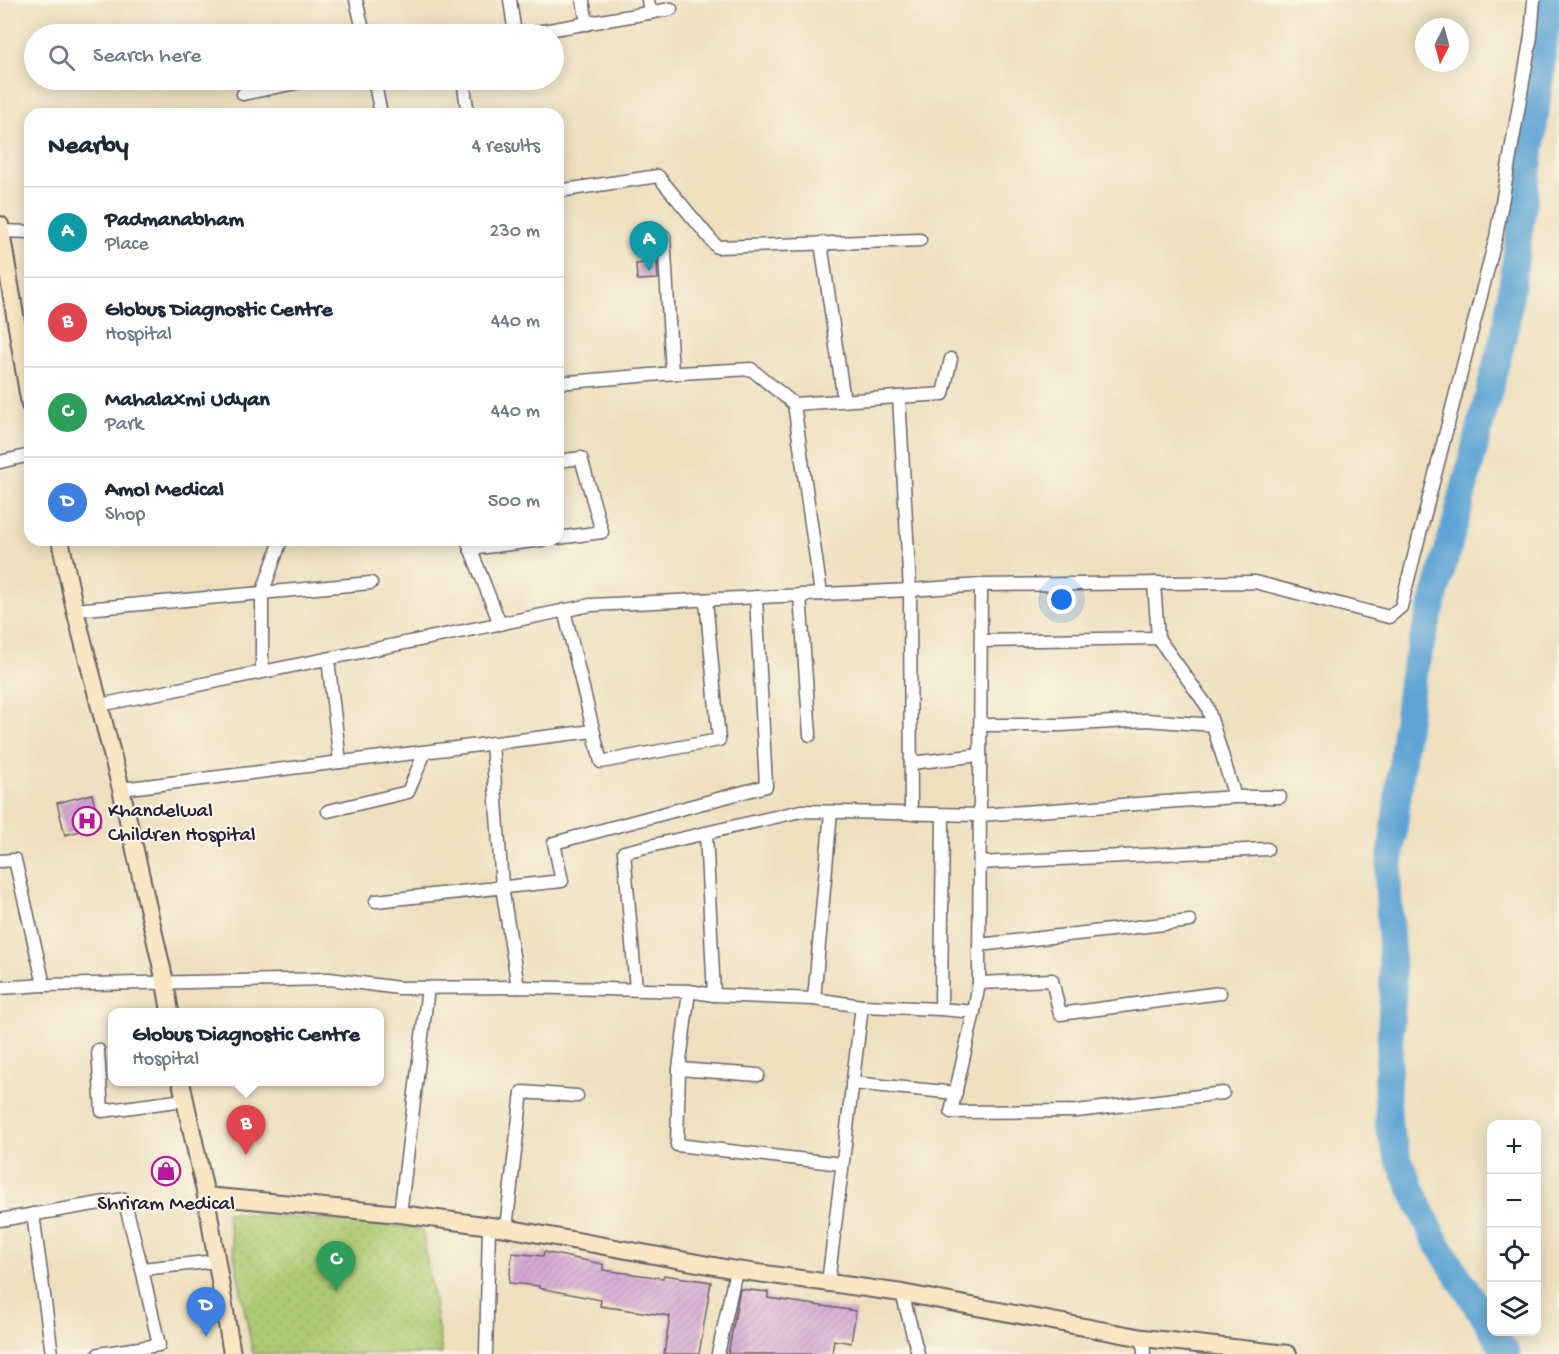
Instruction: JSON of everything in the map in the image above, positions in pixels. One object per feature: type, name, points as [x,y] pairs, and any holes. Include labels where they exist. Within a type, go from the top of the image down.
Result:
[{"type":"street","points":[[356,0],[362,24]]},
{"type":"street","points":[[510,0],[514,24]]},
{"type":"street","points":[[583,0],[587,24]]},
{"type":"street","points":[[100,705],[591,605],[981,585],[1255,582],[1389,617],[1401,607],[1496,237],[1531,36],[1534,0]]},
{"type":"street","points":[[564,28],[587,24],[649,6],[671,9]]},
{"type":"street","points":[[243,94],[262,90]]},
{"type":"street","points":[[376,90],[380,108]]},
{"type":"street","points":[[464,90],[467,108]]},
{"type":"street","points":[[564,190],[658,176],[717,247],[920,240]]},
{"type":"street","points":[[0,225],[24,344]]},
{"type":"street","points":[[1,231],[24,232]]},
{"type":"street","points":[[664,236],[672,373]]},
{"type":"street","points":[[820,243],[844,401]]},
{"type":"street","points":[[564,382],[751,369],[795,404],[943,394],[951,359]]},
{"type":"street","points":[[899,397],[910,590],[911,814]]},
{"type":"street","points":[[795,404],[822,594]]},
{"type":"street","points":[[0,462],[24,457]]},
{"type":"street","points":[[564,460],[581,458],[603,532],[564,537]]},
{"type":"street","points":[[61,546],[121,789],[169,1008]]},
{"type":"street","points":[[262,672],[262,594],[279,546]]},
{"type":"street","points":[[469,546],[500,624]]},
{"type":"street","points":[[75,609],[371,583]]},
{"type":"street","points":[[1154,583],[1158,638],[1207,706],[1235,797]]},
{"type":"street","points":[[981,585],[979,983],[951,1112],[1077,1111],[1223,1093]]},
{"type":"street","points":[[800,595],[810,735]]},
{"type":"street","points":[[376,901],[562,881],[554,843],[766,786],[756,597]]},
{"type":"street","points":[[564,610],[601,762],[719,740],[706,600]]},
{"type":"street","points":[[981,641],[1158,638]]},
{"type":"street","points":[[328,659],[340,762]]},
{"type":"street","points":[[981,725],[1061,725],[1146,720],[1213,725]]},
{"type":"street","points":[[121,789],[593,730]]},
{"type":"street","points":[[492,743],[502,887],[518,987]]},
{"type":"street","points":[[328,811],[408,792],[425,752]]},
{"type":"street","points":[[911,763],[980,755]]},
{"type":"street","points":[[636,989],[624,852],[801,811],[980,815],[1235,797],[1280,797]]},
{"type":"street","points":[[814,999],[831,812]]},
{"type":"street","points":[[941,1009],[943,815]]},
{"type":"street","points":[[706,833],[714,994]]},
{"type":"street","points":[[980,863],[1267,849]]},
{"type":"street","points":[[0,861],[15,860],[44,985]]},
{"type":"street","points":[[979,945],[1190,921]]},
{"type":"street","points":[[0,988],[329,979],[399,988],[518,987],[689,991],[814,999],[862,1006],[974,1012]]},
{"type":"street","points":[[979,983],[1052,980],[1060,1014],[1220,993]]},
{"type":"street","points":[[400,1214],[428,988]]},
{"type":"street","points":[[689,991],[679,1069],[677,1145],[842,1164]]},
{"type":"street","points":[[828,1283],[862,1006]]},
{"type":"street","points":[[98,1050],[102,1111],[184,1100]]},
{"type":"street","points":[[679,1069],[758,1075]]},
{"type":"street","points":[[852,1083],[956,1093]]},
{"type":"street","points":[[182,1086],[206,1196],[232,1354]]},
{"type":"street","points":[[506,1228],[522,1092],[577,1096]]},
{"type":"street","points":[[206,1196],[400,1214],[506,1228],[736,1270],[902,1293],[1144,1346],[1288,1354]]},
{"type":"street","points":[[0,1220],[124,1199],[159,1345],[99,1354]]},
{"type":"street","points":[[33,1214],[52,1354]]},
{"type":"street","points":[[486,1354],[489,1226]]},
{"type":"street","points":[[142,1269],[216,1261]]},
{"type":"street","points":[[718,1354],[736,1270]]},
{"type":"street","points":[[902,1293],[918,1354]]},
{"type":"green space","points":[[226,1212],[422,1228],[442,1354],[253,1354]]},
{"type":"building","points":[[657,262],[658,279],[637,280],[636,264]]},
{"type":"building","points":[[92,794],[100,826],[65,835],[57,803]]},
{"type":"building","points":[[544,1252],[603,1264],[603,1270],[711,1282],[699,1354],[664,1354],[670,1316],[600,1306],[601,1300],[539,1288],[539,1286],[509,1283],[512,1253],[543,1256]]},
{"type":"building","points":[[740,1289],[768,1292],[768,1298],[856,1311],[851,1343],[834,1340],[832,1354],[728,1354]]},
{"type":"waterway","points":[[1487,1321],[1436,1242],[1398,1158],[1389,1128],[1387,1091],[1393,989],[1388,880],[1412,678],[1506,326],[1532,143],[1547,22],[1547,0]]},
{"type":"waterway","points":[[1496,1336],[1507,1354]]},
{"type":"place","name":"Padmanabham","points":[[649,271]]},
{"type":"place","name":"Khandelwal Children Hospital","points":[[87,821]]},
{"type":"place","name":"Globus Diagnostic Centre","points":[[246,1155]]},
{"type":"place","name":"Shriram Medical","points":[[166,1171]]},
{"type":"place","name":"Mahalaxmi Udyan","points":[[336,1291]]},
{"type":"place","name":"Amol Medical","points":[[206,1337]]}]
